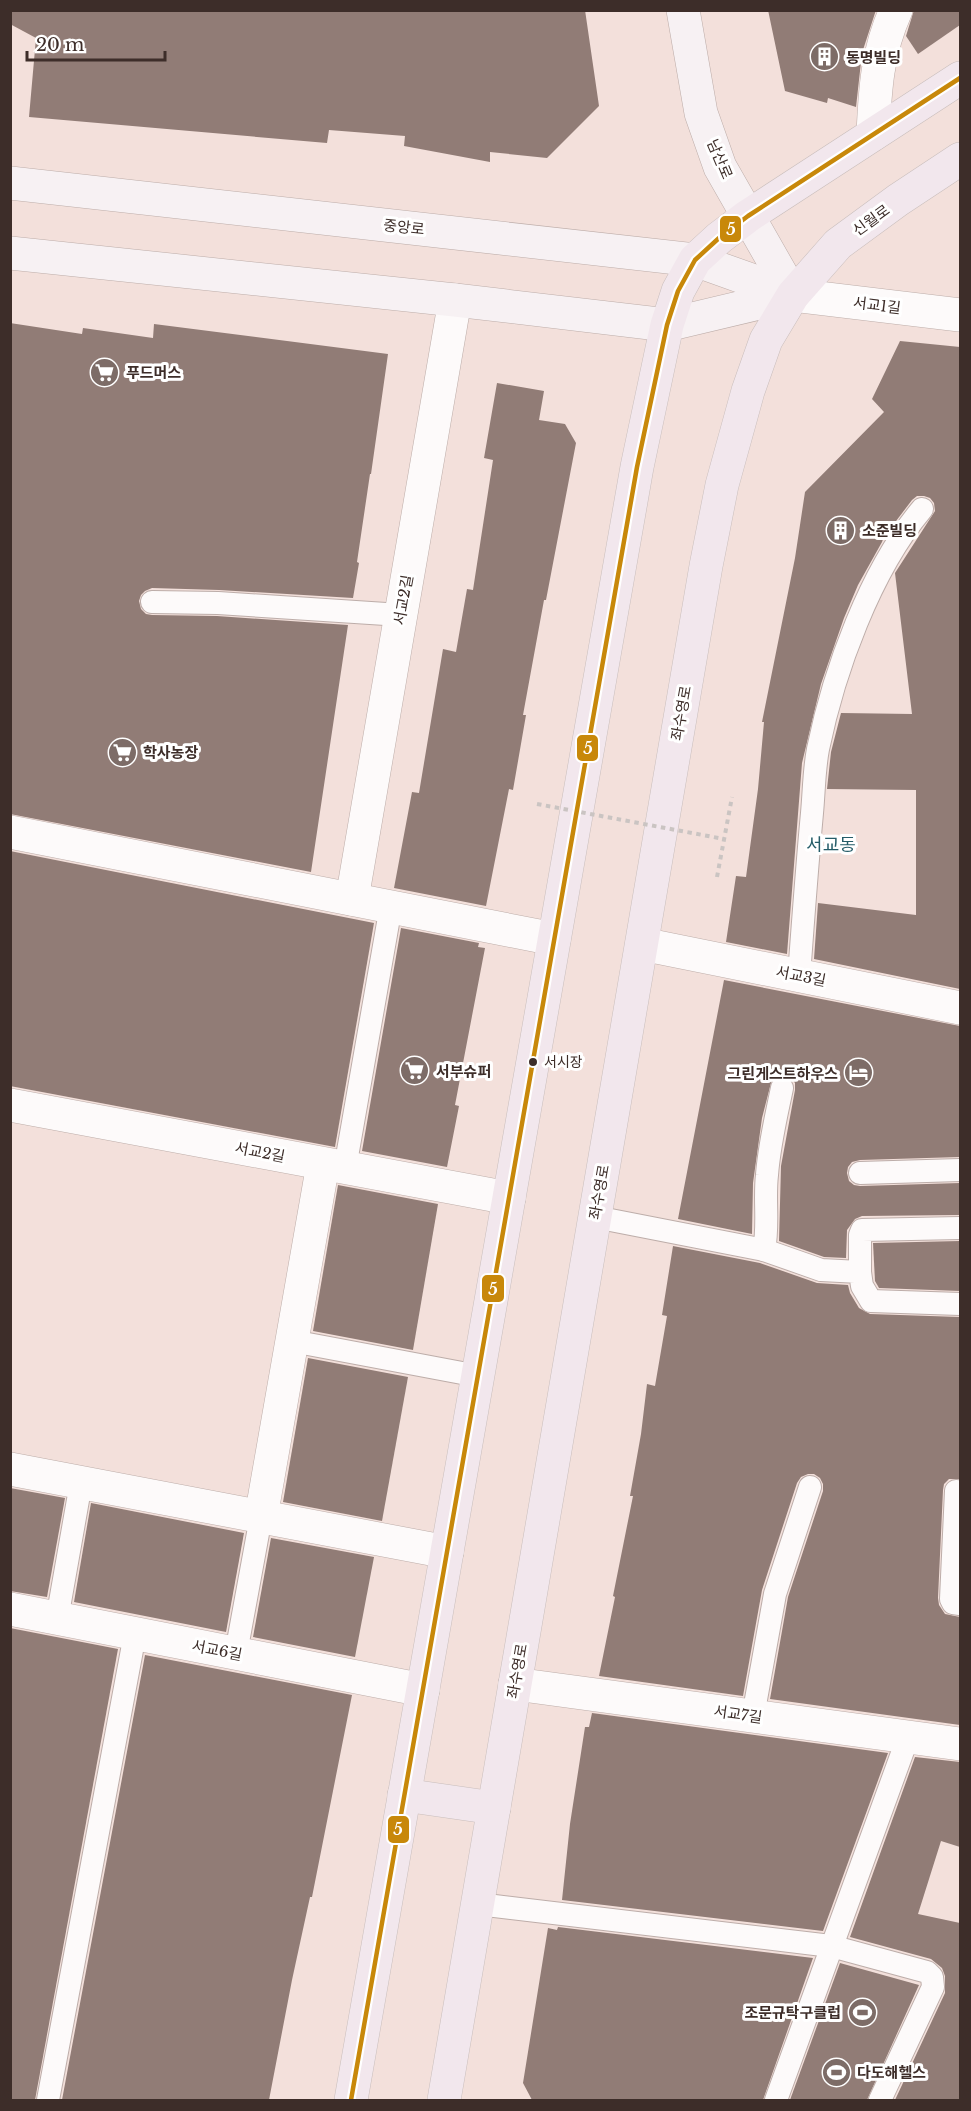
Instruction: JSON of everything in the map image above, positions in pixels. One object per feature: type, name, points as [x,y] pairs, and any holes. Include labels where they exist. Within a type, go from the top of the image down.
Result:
[{"type":"main road","points":[[351,2100],[637,467],[667,325],[678,291],[695,260],[719,238],[748,216],[960,78]]},
{"type":"main road","name":"신월로","points":[[793,295],[838,244],[898,200],[960,159]]},
{"type":"main road","name":"좌수영로","points":[[444,2100],[706,566],[722,485],[748,391],[766,340],[793,295]]},
{"type":"main road","points":[[404,1795],[494,1808]]},
{"type":"street","name":"남산로","points":[[683,10],[701,113],[720,166],[793,295]]},
{"type":"street","points":[[873,134],[875,82],[881,54],[896,10]]},
{"type":"street","name":"중앙로","points":[[10,183],[695,260],[793,295]]},
{"type":"street","points":[[10,253],[667,325],[793,295]]},
{"type":"street","name":"서교1길","points":[[793,295],[960,315]]},
{"type":"street","name":"서교2길","points":[[352,899],[455,300]]},
{"type":"street","points":[[10,832],[554,939]]},
{"type":"street","name":"서교3길","points":[[642,944],[960,1008]]},
{"type":"street","name":"서교2길","points":[[10,1105],[509,1198]]},
{"type":"street","points":[[261,1517],[292,1341],[334,1166]]},
{"type":"street","points":[[10,1469],[447,1552]]},
{"type":"street","name":"서교6길","points":[[10,1610],[423,1690]]},
{"type":"street","name":"서교7길","points":[[515,1684],[960,1744]]},
{"type":"lane","points":[[799,976],[818,752],[831,697],[858,621],[873,587],[909,524],[922,510]]},
{"type":"lane","points":[[152,602],[218,603],[401,615]]},
{"type":"lane","points":[[334,1166],[391,906]]},
{"type":"lane","points":[[764,1250],[767,1236],[766,1178],[782,1088]]},
{"type":"lane","points":[[860,1173],[960,1170]]},
{"type":"lane","points":[[595,1217],[764,1250],[821,1270],[860,1272]]},
{"type":"lane","points":[[960,1228],[862,1230],[860,1235],[862,1286],[871,1300],[960,1304]]},
{"type":"lane","points":[[292,1341],[478,1376]]},
{"type":"lane","points":[[57,1619],[81,1483]]},
{"type":"lane","points":[[753,1716],[775,1594],[810,1487]]},
{"type":"lane","points":[[956,1491],[951,1599],[953,1603],[960,1604]]},
{"type":"lane","points":[[236,1653],[261,1517]]},
{"type":"lane","points":[[48,2100],[135,1634]]},
{"type":"lane","points":[[776,2100],[908,1737]]},
{"type":"lane","points":[[478,1904],[831,1947],[922,1970],[932,1977],[933,1987],[880,2100]]},
{"type":"path","points":[[717,877],[732,797]]},
{"type":"path","points":[[537,804],[724,838]]},
{"type":"building","points":[[10,10],[585,10],[599,106],[547,158],[490,152],[490,162],[404,146],[405,136],[329,130],[327,143],[29,117],[36,38],[10,24]]},
{"type":"building","name":"동명빌딩","points":[[768,10],[876,10],[862,53],[856,107],[828,98],[827,103],[785,91]]},
{"type":"building","points":[[914,10],[960,10],[960,25],[918,54],[906,36]]},
{"type":"building","points":[[10,323],[82,334],[83,328],[153,338],[154,324],[388,354],[353,598],[152,588],[141,595],[139,601],[141,609],[146,614],[152,615],[217,616],[348,625],[311,872],[10,814]]},
{"type":"building","points":[[900,341],[960,347],[960,989],[814,959],[818,903],[916,915],[916,790],[827,789],[831,752],[841,713],[912,714],[895,573],[935,511],[934,503],[930,498],[924,496],[917,496],[912,500],[890,529],[889,523],[882,542],[858,585],[844,618],[821,684],[802,763],[787,954],[726,942],[736,876],[746,877],[758,789],[764,722],[762,722],[795,558],[805,492],[884,412],[872,399]]},
{"type":"building","points":[[497,383],[544,391],[539,420],[565,424],[576,443],[523,715],[526,715],[513,790],[509,789],[486,906],[394,888],[412,792],[419,793],[443,649],[456,652],[467,589],[473,590],[493,460],[484,458]]},
{"type":"building","points":[[10,851],[374,923],[335,1147],[10,1086]]},
{"type":"building","points":[[401,928],[479,943],[478,947],[485,948],[455,1105],[459,1106],[447,1167],[362,1151]]},
{"type":"building","points":[[724,980],[960,1026],[960,1157],[860,1160],[852,1162],[847,1173],[849,1181],[860,1186],[960,1183],[960,1215],[862,1216],[855,1219],[847,1230],[846,1258],[824,1257],[779,1241],[781,1166],[795,1083],[791,1078],[777,1075],[772,1079],[762,1118],[753,1183],[752,1234],[678,1219]]},
{"type":"building","points":[[338,1185],[438,1204],[413,1350],[313,1331]]},
{"type":"building","points":[[960,1241],[960,1291],[879,1288],[875,1281],[873,1243]]},
{"type":"building","points":[[673,1246],[760,1263],[817,1283],[848,1285],[859,1308],[870,1314],[960,1317],[960,1479],[949,1479],[944,1484],[938,1598],[939,1605],[945,1614],[960,1617],[960,1725],[770,1699],[788,1597],[823,1491],[820,1478],[814,1474],[801,1477],[797,1483],[762,1590],[743,1696],[599,1676],[633,1496],[630,1496],[647,1384],[655,1386],[667,1316],[662,1315]]},
{"type":"building","points":[[308,1358],[408,1377],[382,1521],[283,1502]]},
{"type":"building","points":[[10,1488],[65,1498],[47,1597],[10,1591]]},
{"type":"building","points":[[91,1503],[244,1533],[226,1632],[74,1602]]},
{"type":"building","points":[[271,1538],[374,1557],[355,1657],[253,1637]]},
{"type":"building","points":[[10,1628],[118,1649],[35,2100],[10,2100]]},
{"type":"building","points":[[145,1655],[352,1695],[269,2100],[62,2100]]},
{"type":"building","points":[[592,1713],[888,1753],[823,1931],[562,1900],[570,1824],[585,1727],[589,1727]]},
{"type":"building","points":[[915,1757],[960,1762],[960,1847],[941,1841],[918,1914],[960,1923],[960,2100],[895,2100],[945,1993],[945,1976],[942,1968],[931,1959],[850,1937]]},
{"type":"building","points":[[558,1927],[813,1958],[763,2100],[532,2100],[523,2083],[548,1928],[557,1930]]},
{"type":"building","points":[[840,1963],[919,1985],[867,2100],[790,2100]]},
{"type":"transit line","name":"5","points":[[351,2100],[637,467],[667,325],[678,291],[695,260],[719,238],[748,216],[960,78]]},
{"type":"place","name":"동명빌딩","points":[[825,57]]},
{"type":"place","name":"푸드머스","points":[[105,372]]},
{"type":"place","name":"소준빌딩","points":[[841,530]]},
{"type":"place","name":"학사농장","points":[[122,752]]},
{"type":"place","name":"서시장","points":[[533,1062]]},
{"type":"place","name":"서부슈퍼","points":[[415,1071]]},
{"type":"place","name":"그린게스트하우스","points":[[859,1073]]},
{"type":"place","name":"조문규탁구클럽","points":[[862,2012]]},
{"type":"place","name":"다도해헬스","points":[[836,2072]]},
{"type":"district","name":"서교동","points":[[831,845]]}]
